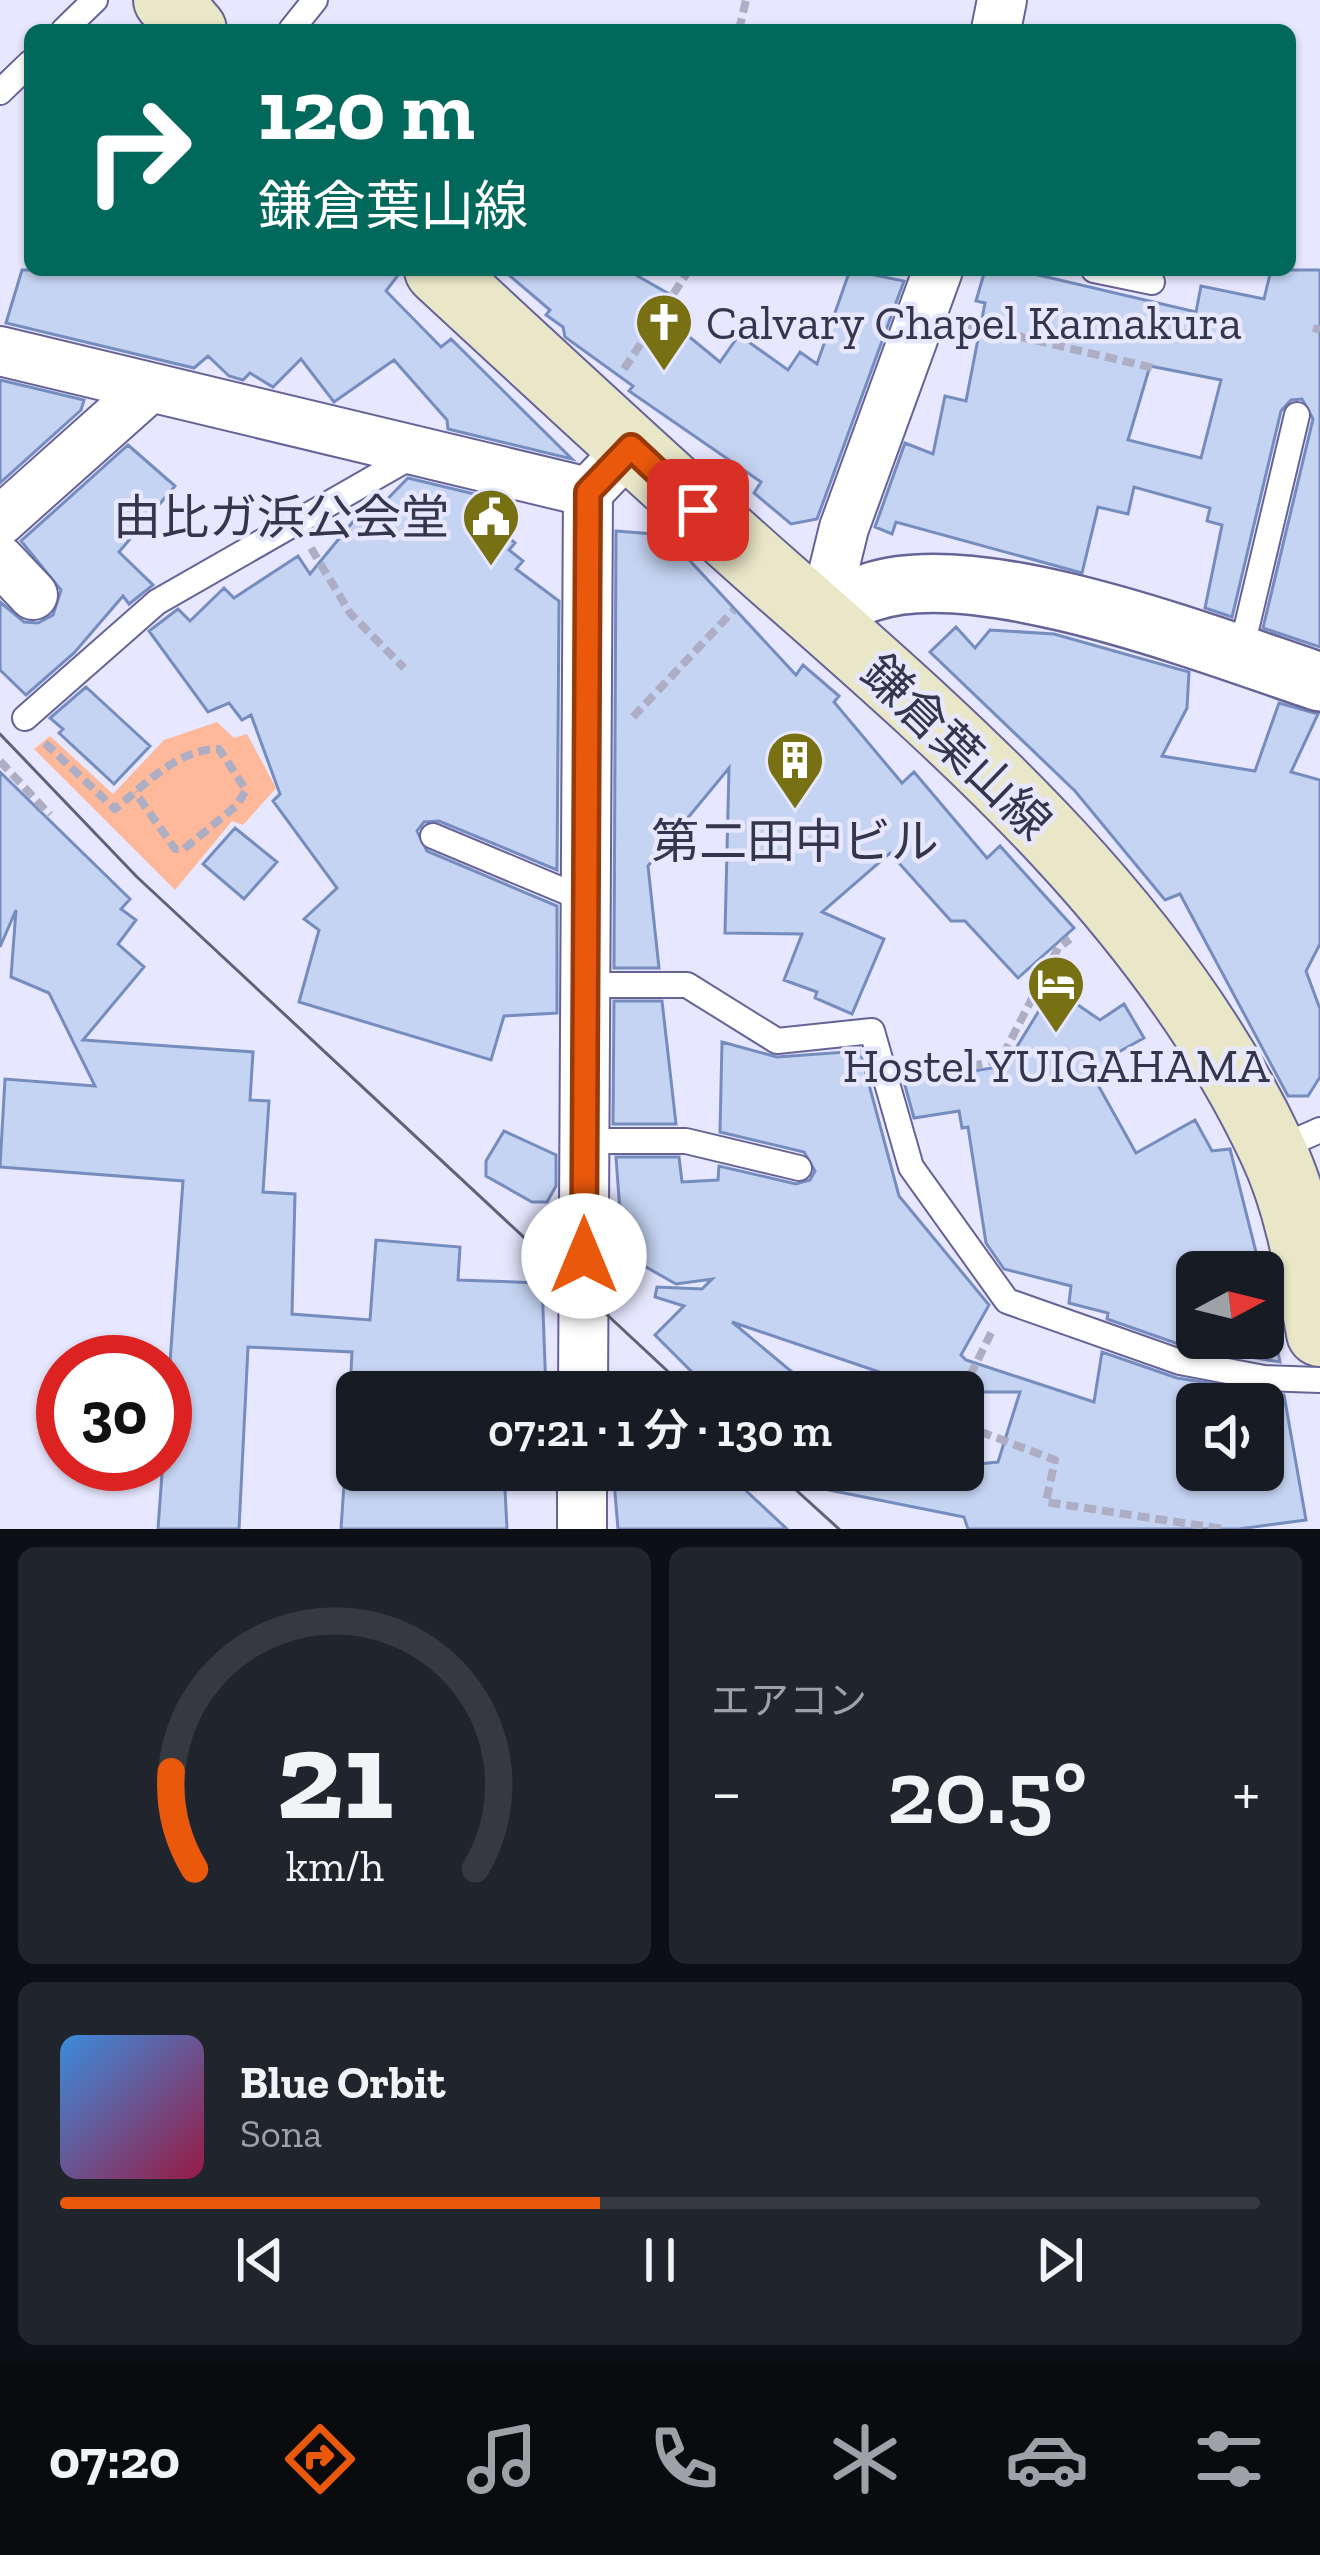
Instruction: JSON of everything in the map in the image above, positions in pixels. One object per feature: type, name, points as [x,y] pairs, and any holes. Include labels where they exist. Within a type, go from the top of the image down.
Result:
[{"type":"main road","points":[[166,0],[188,24]]},
{"type":"main road","name":"鎌倉葉山線","points":[[444,276],[603,450],[822,618],[1026,808],[1114,906],[1212,1040],[1297,1140],[1303,1242],[1320,1333]]},
{"type":"street","points":[[822,618],[844,528],[930,292]]},
{"type":"street","points":[[0,351],[419,453],[603,450],[587,766],[583,1371]]},
{"type":"street","points":[[0,521],[148,389]]},
{"type":"street","points":[[0,560],[33,595]]},
{"type":"street","points":[[822,618],[872,591],[943,584],[1045,597],[1320,682]]},
{"type":"street","points":[[582,1491],[582,1529]]},
{"type":"lane","points":[[70,24],[95,0]]},
{"type":"lane","points":[[296,24],[315,0]]},
{"type":"lane","points":[[0,92],[24,69]]},
{"type":"lane","points":[[1123,276],[1152,282]]},
{"type":"lane","points":[[1240,656],[1297,415]]},
{"type":"lane","points":[[25,718],[158,602],[419,453]]},
{"type":"lane","points":[[433,836],[586,900]]},
{"type":"lane","points":[[585,985],[688,985],[777,1041],[872,1031],[911,1167],[1007,1301],[1180,1362],[1264,1378],[1320,1380]]},
{"type":"lane","points":[[584,1141],[686,1141],[799,1168]]},
{"type":"path","points":[[603,450],[655,328],[685,276]]},
{"type":"path","points":[[930,292],[1158,369]]},
{"type":"path","points":[[294,521],[350,613],[404,668]]},
{"type":"path","points":[[587,766],[743,601]]},
{"type":"path","points":[[44,741],[115,808],[135,792],[174,761],[204,749],[219,749],[246,790],[237,805],[184,849],[175,849],[135,792]]},
{"type":"path","points":[[0,760],[50,814]]},
{"type":"path","points":[[888,1086],[1001,1059],[1058,948],[1114,906]]},
{"type":"path","points":[[972,1371],[1007,1301]]},
{"type":"path","points":[[984,1434],[1055,1460],[1046,1502],[1223,1529]]},
{"type":"shaded area","points":[[217,722],[234,738],[247,734],[276,788],[243,825],[232,821],[175,890],[34,749],[50,736],[113,794],[164,740]]},
{"type":"building","points":[[22,270],[24,276],[397,276],[386,291],[441,347],[451,339],[572,459],[448,429],[447,420],[394,360],[334,402],[301,359],[273,387],[250,373],[243,380],[229,376],[208,356],[194,368],[6,323]]},
{"type":"building","points":[[1320,270],[1320,647],[1263,628],[1313,419],[1302,399],[1291,400],[1281,411],[1232,617],[1205,608],[1222,525],[1207,521],[1210,508],[1134,487],[1128,514],[1098,507],[1082,573],[896,522],[892,534],[875,527],[905,443],[933,454],[945,396],[966,401],[985,303],[976,301],[983,276],[1043,276],[1196,312],[1201,286],[1264,299],[1270,276]],"holes":[[[1150,366],[1221,380],[1201,458],[1128,440]]]},
{"type":"building","points":[[510,276],[638,276],[671,295],[659,312],[720,362],[739,335],[788,370],[800,352],[817,364],[848,276],[904,281],[817,519],[791,524],[754,493],[761,482],[629,391],[633,386],[565,337],[563,327],[546,315],[550,310]]},
{"type":"building","points":[[0,380],[84,400],[81,410],[0,483]]},
{"type":"building","points":[[128,445],[175,486],[119,552],[153,585],[129,604],[123,596],[74,653],[26,695],[0,670],[0,602],[24,622],[38,623],[53,615],[61,590],[21,541]]},
{"type":"building","points":[[408,478],[495,499],[483,516],[515,543],[509,550],[523,561],[516,569],[559,601],[557,870],[439,821],[424,822],[417,831],[427,851],[557,906],[557,1013],[504,1016],[491,1060],[299,1002],[319,930],[304,919],[337,888],[273,801],[280,794],[251,715],[242,720],[229,703],[208,712],[149,631],[178,609],[190,621],[224,588],[234,598],[298,556],[310,574],[356,518],[363,524]]},
{"type":"building","points":[[616,531],[666,535],[796,675],[803,665],[839,696],[834,702],[902,783],[914,772],[987,858],[1000,846],[1074,928],[1018,978],[965,921],[951,921],[890,853],[822,912],[884,939],[852,1014],[815,998],[817,992],[784,980],[802,934],[725,933],[729,768],[648,866],[659,968],[614,968]]},
{"type":"building","points":[[956,627],[975,648],[990,630],[1054,634],[1189,672],[1187,708],[1162,756],[1255,771],[1279,703],[1318,714],[1291,772],[1320,780],[1320,944],[1306,971],[1320,1009],[1320,1077],[1308,1096],[1288,1096],[1180,894],[1165,900],[1075,791],[930,652]]},
{"type":"building","points":[[86,687],[150,746],[114,784],[59,733],[63,729],[50,718]]},
{"type":"building","points":[[0,772],[130,899],[121,909],[136,920],[118,944],[144,967],[83,1040],[253,1052],[250,1100],[269,1101],[263,1192],[295,1194],[292,1314],[370,1320],[376,1240],[460,1247],[458,1280],[542,1283],[545,1371],[351,1371],[352,1352],[248,1347],[239,1529],[158,1529],[161,1491],[192,1491],[192,1335],[172,1335],[183,1181],[0,1167],[5,1079],[95,1086],[49,993],[11,977],[16,910],[0,947]]},
{"type":"building","points":[[235,828],[277,862],[244,899],[203,864]]},
{"type":"building","points":[[1053,988],[1100,1020],[1124,1004],[1144,1038],[1115,1054],[1098,1085],[1136,1153],[1195,1120],[1212,1151],[1230,1149],[1256,1251],[1176,1251],[1176,1343],[1107,1319],[1108,1313],[1069,1303],[1071,1286],[1004,1269],[986,1243],[968,1127],[962,1128],[959,1111],[914,1118],[904,1082],[1005,1066]]},
{"type":"building","points":[[614,1001],[662,1001],[676,1124],[613,1124]]},
{"type":"building","points":[[722,1042],[777,1057],[860,1051],[899,1196],[989,1305],[961,1355],[966,1360],[1094,1402],[1102,1352],[1177,1378],[1208,1383],[1176,1383],[1176,1491],[1284,1491],[1284,1395],[1306,1520],[1239,1529],[968,1529],[964,1517],[834,1491],[984,1491],[984,1463],[998,1462],[1020,1392],[984,1392],[984,1371],[876,1371],[732,1322],[791,1371],[691,1371],[655,1335],[684,1306],[655,1297],[657,1287],[702,1289],[712,1279],[676,1284],[623,1254],[616,1157],[679,1157],[682,1182],[718,1180],[719,1166],[796,1184],[810,1180],[815,1171],[804,1152],[720,1132]]},
{"type":"building","points":[[504,1131],[556,1155],[556,1186],[547,1202],[532,1202],[486,1176],[486,1161]]},
{"type":"building","points":[[344,1491],[505,1491],[507,1529],[341,1529]]},
{"type":"building","points":[[615,1491],[746,1491],[787,1529],[618,1529]]},
{"type":"tram line","points":[[0,734],[137,877],[667,1371]]},
{"type":"tram line","points":[[797,1491],[839,1529]]},
{"type":"place","name":"Calvary Chapel Kamakura","points":[[664,373]]},
{"type":"place","name":"由比ガ浜公会堂","points":[[491,568]]},
{"type":"place","name":"第二田中ビル","points":[[795,811]]},
{"type":"place","name":"Hostel YUIGAHAMA","points":[[1056,1035]]},
{"type":"route","points":[[584,1256],[588,492],[631,447],[698,510]]}]
